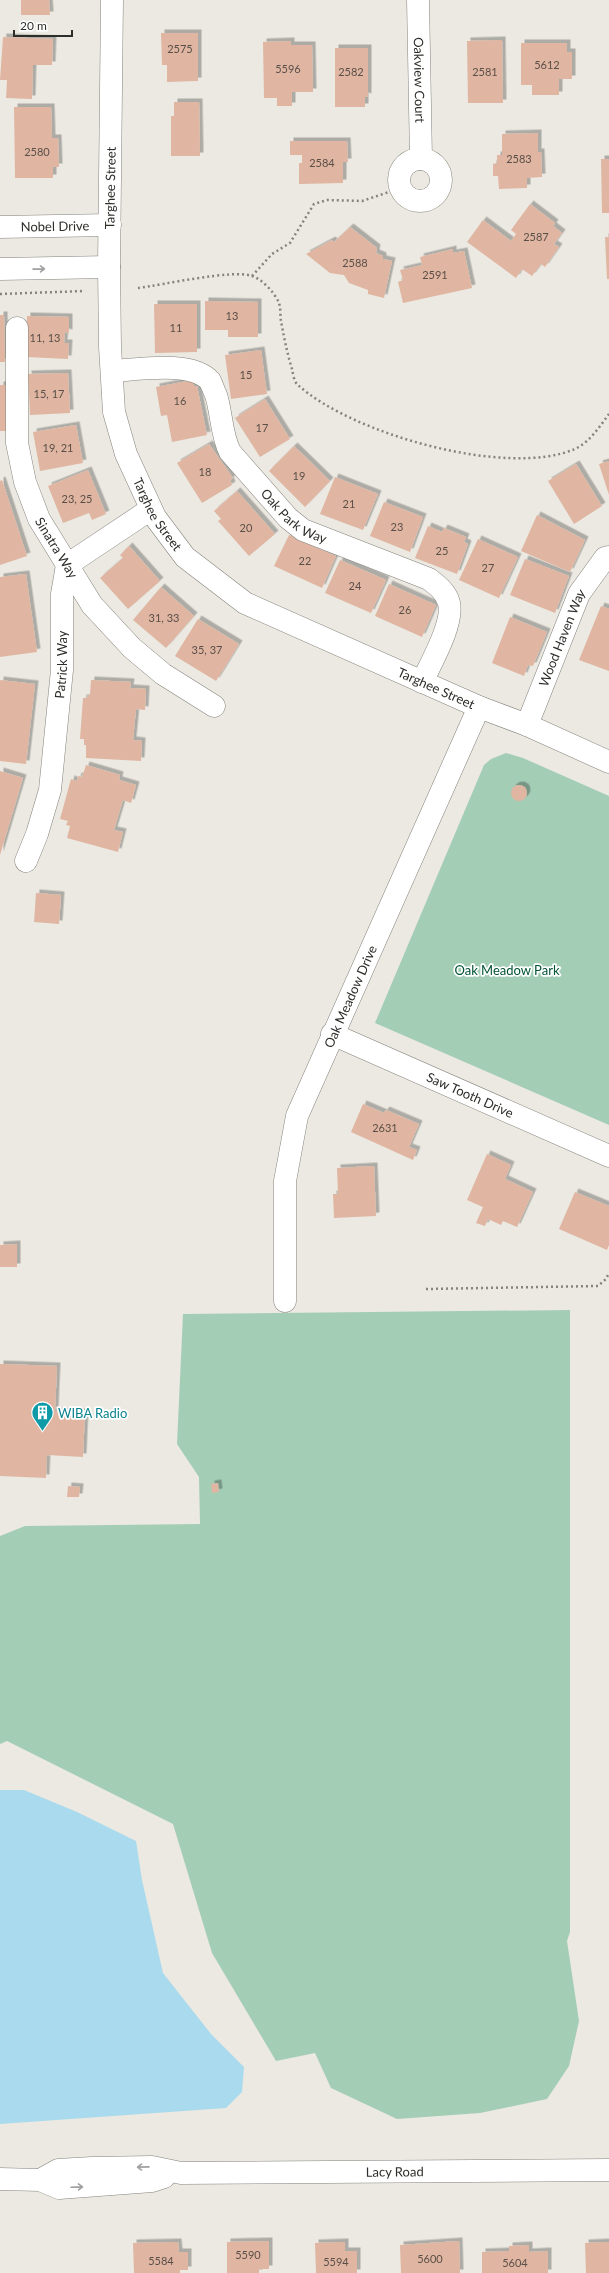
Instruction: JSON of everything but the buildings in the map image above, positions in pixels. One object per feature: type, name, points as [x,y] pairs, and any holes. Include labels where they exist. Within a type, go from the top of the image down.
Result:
[{"type":"street","name":"Targhee Street","points":[[112,0],[109,267],[114,412],[126,454],[155,517],[185,557],[245,603],[479,707],[527,725],[609,762]]},
{"type":"street","name":"Oakview Court","points":[[418,0],[421,159]]},
{"type":"street","points":[[421,159],[434,164],[438,169],[442,181],[437,194],[432,198],[419,202],[406,196],[401,188],[399,176],[402,169],[414,160],[421,159]]},
{"type":"street","name":"Nobel Drive","points":[[0,227],[110,225]]},
{"type":"street","points":[[0,269],[109,267]]},
{"type":"street","name":"Sinatra Way","points":[[17,328],[17,443],[25,482],[39,519],[92,605],[132,648],[163,674],[214,706]]},
{"type":"street","name":"Oak Park Way","points":[[112,370],[181,368],[196,372],[210,381],[216,396],[225,441],[230,452],[288,518],[303,530],[429,579],[442,590],[449,603],[448,622],[422,682]]},
{"type":"street","points":[[67,565],[151,509]]},
{"type":"street","name":"Wood Haven Way","points":[[527,725],[579,594],[605,558],[609,557]]},
{"type":"street","name":"Patrick Way","points":[[26,861],[37,834],[50,790],[62,670],[62,594],[67,565]]},
{"type":"street","name":"Oak Meadow Drive","points":[[285,1301],[285,1181],[297,1116],[332,1034],[479,707]]},
{"type":"street","name":"Saw Tooth Drive","points":[[332,1034],[609,1156]]},
{"type":"street","name":"Lacy Road","points":[[0,2179],[40,2180],[58,2170],[152,2167],[181,2173],[609,2170]]},
{"type":"path","points":[[252,276],[272,254],[290,243],[314,204],[327,200],[362,201],[401,188]]},
{"type":"path","points":[[138,288],[224,275],[252,276],[270,289],[279,303],[288,356],[297,384],[317,400],[370,427],[434,447],[496,457],[537,458],[577,448],[593,435],[609,414]]},
{"type":"path","points":[[0,294],[85,291]]},
{"type":"path","points":[[426,1289],[598,1286],[606,1279],[609,1272]]},
{"type":"green space","name":"Oak Meadow Park","points":[[506,753],[523,758],[609,796],[609,1125],[375,1023],[484,765],[491,759]]},
{"type":"green space","points":[[570,1310],[570,1932],[567,1941],[579,2021],[569,2066],[547,2099],[480,2113],[397,2119],[331,2088],[315,2053],[276,2061],[212,1953],[173,1824],[7,1741],[0,1744],[0,1536],[25,1526],[200,1524],[199,1477],[177,1444],[183,1314]]},
{"type":"water","points":[[0,1790],[24,1790],[77,1812],[136,1841],[142,1880],[163,1973],[211,2034],[244,2067],[242,2092],[226,2108],[0,2124]]},
{"type":"place","name":"WIBA Radio","points":[[42,1432]]}]
